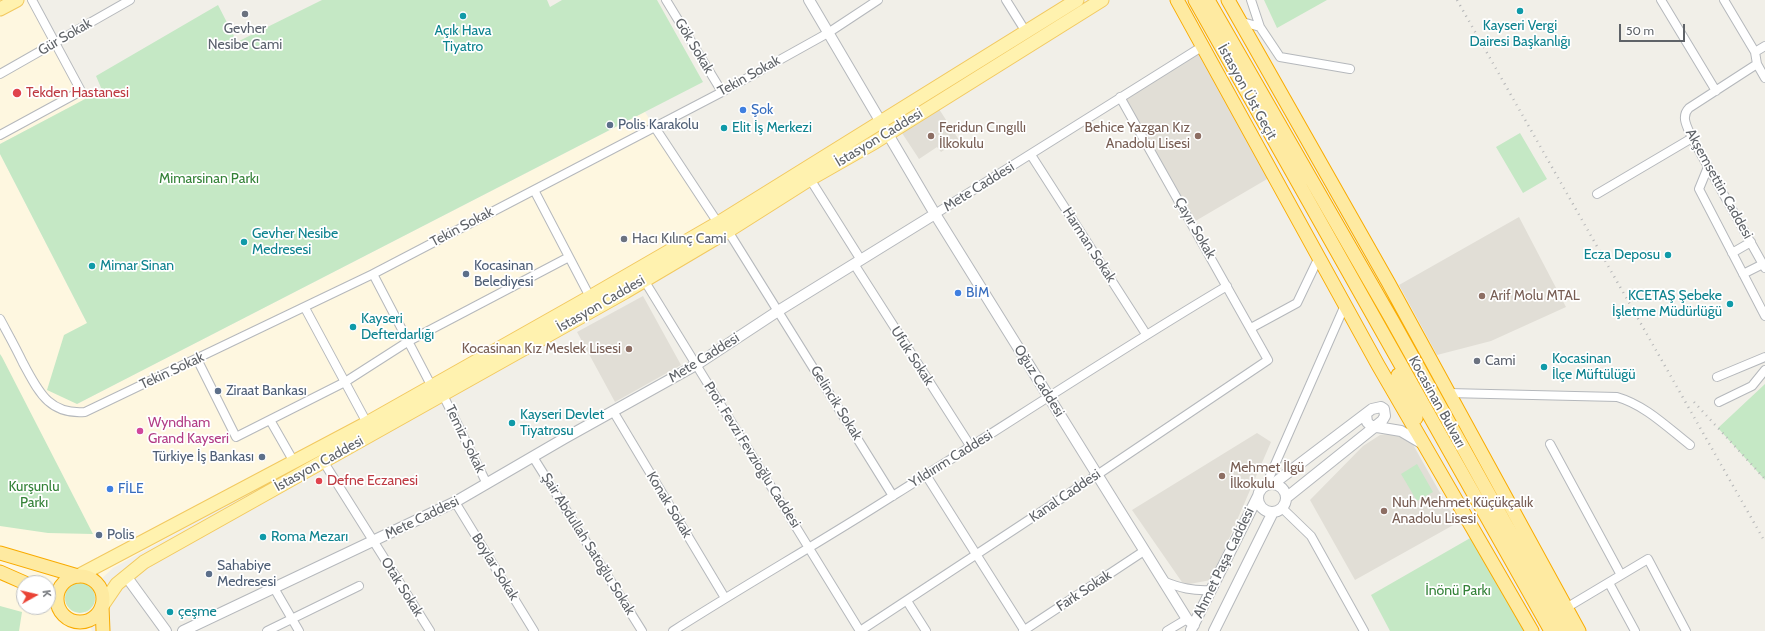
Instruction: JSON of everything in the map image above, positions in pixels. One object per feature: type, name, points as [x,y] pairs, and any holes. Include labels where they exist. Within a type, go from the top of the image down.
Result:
[{"type":"highway","points":[[1177,0],[1423,444],[1532,631]]},
{"type":"highway","name":"İstasyon Üst Geçit","points":[[1195,0],[1303,179]]},
{"type":"highway","name":"İstasyon Üst Geçit","points":[[1208,0],[1303,179]]},
{"type":"highway","points":[[1228,0],[1388,282],[1579,631]]},
{"type":"highway","points":[[1232,0],[1239,21]]},
{"type":"highway","name":"Kocasinan Bulvarı","points":[[1303,179],[1377,323],[1551,631]]},
{"type":"highway","name":"Kocasinan Bulvarı","points":[[1303,179],[1400,335],[1565,631]]},
{"type":"highway","points":[[1377,323],[1435,465]]},
{"type":"highway","points":[[1400,335],[1478,448]]},
{"type":"highway","points":[[0,553],[78,576],[88,577],[99,586],[103,596],[103,631]]},
{"type":"highway","points":[[0,572],[16,579]]},
{"type":"highway","points":[[56,593],[65,581],[78,576]]},
{"type":"highway","points":[[56,602],[61,611],[68,618],[73,631]]},
{"type":"highway","points":[[68,618],[77,621],[88,620],[96,615],[102,606]]},
{"type":"main road","points":[[0,9],[17,0]]},
{"type":"main road","name":"İstasyon Caddesi","points":[[102,606],[117,584],[144,562],[443,395],[644,280],[881,121],[1077,0]]},
{"type":"main road","name":"İstasyon Caddesi","points":[[78,576],[367,423],[590,298],[810,179],[888,134],[1102,0]]},
{"type":"street","points":[[0,135],[81,91],[32,0]]},
{"type":"street","name":"Gür Sokak","points":[[0,74],[130,0]]},
{"type":"street","name":"Gök Sokak","points":[[666,0],[722,92]]},
{"type":"street","name":"Oğuz Caddesi","points":[[809,0],[935,214],[1050,397],[1190,625]]},
{"type":"street","name":"Tekin Sokak","points":[[0,319],[39,391],[48,402],[60,409],[72,412],[85,412],[305,308],[373,274],[654,126],[722,92],[828,33],[878,0]]},
{"type":"street","points":[[1006,0],[1026,32]]},
{"type":"street","points":[[1252,0],[1260,27],[1280,57],[1350,70]]},
{"type":"street","points":[[1661,0],[1716,91]]},
{"type":"street","points":[[1724,0],[1755,52],[1757,64],[1764,73]]},
{"type":"street","points":[[1239,21],[1260,27]]},
{"type":"street","name":"Mete Caddesi","points":[[182,631],[455,502],[696,365],[778,311],[1031,155],[1120,97],[1203,46]]},
{"type":"street","points":[[1755,52],[1765,46]]},
{"type":"street","name":"Akşemsettin Caddesi","points":[[1757,64],[1689,108],[1685,113],[1685,122],[1692,138],[1764,266]]},
{"type":"street","name":"Çayır Sokak","points":[[1120,97],[1228,286],[1268,360]]},
{"type":"street","name":"Gelincik Sokak","points":[[654,126],[778,311],[893,496]]},
{"type":"street","points":[[1597,194],[1692,138]]},
{"type":"street","name":"Harman Sokak","points":[[1031,155],[1146,334]]},
{"type":"street","points":[[1708,167],[1699,189],[1765,316]]},
{"type":"street","name":"Ufuk Sokak","points":[[810,179],[857,262],[971,447]]},
{"type":"street","points":[[534,190],[590,298]]},
{"type":"street","points":[[1732,253],[1751,242]]},
{"type":"street","points":[[197,359],[236,437],[345,382],[409,341],[569,257]]},
{"type":"street","points":[[1251,328],[1297,303],[1319,257]]},
{"type":"street","points":[[1743,274],[1764,266]]},
{"type":"street","points":[[373,274],[432,387]]},
{"type":"street","name":"Prof. Fevzi Fevzioğlu Caddesi","points":[[644,280],[860,631]]},
{"type":"street","name":"Yıldırım Caddesi","points":[[673,631],[725,598],[809,549],[1050,397],[1146,334],[1228,286]]},
{"type":"street","points":[[1269,484],[1282,488],[1285,492],[1281,506],[1268,512],[1261,507],[1258,496],[1260,489],[1269,484],[1345,305]]},
{"type":"street","points":[[305,308],[367,423]]},
{"type":"street","points":[[1717,377],[1765,357]]},
{"type":"street","name":"Kanal Caddesi","points":[[860,631],[1268,360]]},
{"type":"street","points":[[1719,402],[1752,386],[1765,370]]},
{"type":"street","points":[[1448,393],[1617,397],[1630,401],[1644,409],[1690,445]]},
{"type":"street","name":"Temiz Sokak","points":[[443,395],[487,484]]},
{"type":"street","name":"Ahmet Paşa Caddesi","points":[[1214,631],[1281,506],[1384,418],[1386,413],[1384,409],[1378,406],[1269,484]]},
{"type":"street","name":"Konak Sokak","points":[[613,411],[725,598]]},
{"type":"street","points":[[1366,414],[1367,422],[1374,427],[1387,427],[1401,431],[1423,444]]},
{"type":"street","points":[[270,420],[294,462]]},
{"type":"street","points":[[1550,444],[1621,575]]},
{"type":"street","name":"Şair Abdullah Satoğlu Sokak","points":[[534,457],[642,631]]},
{"type":"street","name":"Otak Sokak","points":[[324,461],[430,631]]},
{"type":"street","points":[[926,475],[1023,630]]},
{"type":"street","name":"Ahmet Paşa Caddesi","points":[[1190,625],[1211,590],[1258,496]]},
{"type":"street","name":"Boylar Sokak","points":[[455,502],[534,631]]},
{"type":"street","points":[[1281,506],[1311,536],[1364,631]]},
{"type":"street","name":"Fark Sokak","points":[[1023,630],[1034,628],[1144,551]]},
{"type":"street","points":[[1566,608],[1648,560],[1686,631]]},
{"type":"street","points":[[126,576],[166,631]]},
{"type":"street","points":[[1163,581],[1180,589],[1198,591],[1211,590]]},
{"type":"street","points":[[1609,583],[1635,631]]},
{"type":"street","points":[[267,631],[359,586]]},
{"type":"street","points":[[274,588],[299,631]]},
{"type":"street","points":[[907,601],[926,631]]},
{"type":"street","points":[[1167,631],[1190,625]]},
{"type":"shaded area","points":[[0,0],[29,0],[84,100],[0,144]]},
{"type":"shaded area","name":"Behice Yazgan Kız Anadolu Lisesi","points":[[1203,46],[1274,175],[1192,223],[1120,97]]},
{"type":"shaded area","name":"Feridun Cıngıllı İlkokulu","points":[[939,109],[959,140],[941,152],[937,147],[919,159],[902,133]]},
{"type":"shaded area","points":[[645,112],[719,228],[606,296],[113,568],[80,599],[92,631],[0,631],[0,154],[87,323],[77,404]]},
{"type":"shaded area","name":"Arif Molu MTAL","points":[[1519,217],[1566,307],[1491,341],[1437,355],[1399,285]]},
{"type":"shaded area","name":"Kocasinan Kız Meslek Lisesi","points":[[643,296],[681,365],[615,402],[577,332]]},
{"type":"shaded area","name":"Mehmet İlgü İlkokulu","points":[[1257,433],[1271,442],[1211,580],[1184,585],[1132,510]]},
{"type":"shaded area","name":"Nuh Mehmet Küçükçalık Anadolu Lisesi","points":[[1398,434],[1411,441],[1457,523],[1355,580],[1310,500],[1363,446],[1380,435]]},
{"type":"green space","name":"Mimarsinan Parkı","points":[[322,0],[547,0],[550,7],[562,0],[657,0],[703,82],[77,404],[47,390],[64,335],[87,323],[0,154],[0,144],[102,90],[96,76],[218,5],[237,42]]},
{"type":"green space","points":[[1264,0],[1327,0],[1277,28]]},
{"type":"green space","points":[[1520,133],[1547,179],[1523,193],[1496,147]]},
{"type":"green space","name":"Kurşunlu Parkı","points":[[0,354],[93,534],[48,533],[0,526]]},
{"type":"green space","points":[[1765,384],[1765,480],[1718,428]]},
{"type":"green space","points":[[1417,464],[1433,492],[1417,501],[1401,474]]},
{"type":"green space","name":"İnönü Parkı","points":[[1472,537],[1527,631],[1390,631],[1371,595]]},
{"type":"green space","points":[[80,583],[86,584],[94,592],[94,604],[86,612],[80,613],[74,612],[66,604],[65,598],[66,592],[74,584]]},
{"type":"green space","points":[[0,606],[16,610],[16,615],[22,615],[19,631],[0,631]]},
{"type":"railway","points":[[1457,0],[1765,542]]},
{"type":"railway","points":[[1694,402],[1765,479]]},
{"type":"place","name":"Kayseri Vergi Dairesi Başkanlığı","points":[[1520,11]]},
{"type":"place","name":"Gevher Nesibe Cami","points":[[245,14]]},
{"type":"place","name":"Açık Hava Tiyatro","points":[[463,16]]},
{"type":"place","name":"Tekden Hastanesi","points":[[17,93]]},
{"type":"place","name":"Şok","points":[[743,110]]},
{"type":"place","name":"Polis Karakolu","points":[[610,125]]},
{"type":"place","name":"Elit İş Merkezi","points":[[724,128]]},
{"type":"place","name":"Feridun Cıngıllı İlkokulu","points":[[931,136]]},
{"type":"place","name":"Behice Yazgan Kız Anadolu Lisesi","points":[[1198,136]]},
{"type":"place","name":"Hacı Kılınç Cami","points":[[624,239]]},
{"type":"place","name":"Gevher Nesibe Medresesi","points":[[244,242]]},
{"type":"place","name":"Ecza Deposu","points":[[1668,255]]},
{"type":"place","name":"Mimar Sinan","points":[[92,266]]},
{"type":"place","name":"Kocasinan Belediyesi","points":[[466,274]]},
{"type":"place","name":"BİM","points":[[958,293]]},
{"type":"place","name":"Arif Molu MTAL","points":[[1482,296]]},
{"type":"place","name":"KCETAŞ Şebeke İşletme Müdürlüğü","points":[[1730,304]]},
{"type":"place","name":"Kayseri Defterdarlığı","points":[[353,327]]},
{"type":"place","name":"Kocasinan Kız Meslek Lisesi","points":[[629,349]]},
{"type":"place","name":"Cami","points":[[1477,361]]},
{"type":"place","name":"Kocasinan İlçe Müftülüğü","points":[[1544,367]]},
{"type":"place","name":"Ziraat Bankası","points":[[218,391]]},
{"type":"place","name":"Kayseri Devlet Tiyatrosu","points":[[512,423]]},
{"type":"place","name":"Wyndham Grand Kayseri","points":[[140,431]]},
{"type":"place","name":"Türkiye İş Bankası","points":[[262,457]]},
{"type":"place","name":"Mehmet İlgü İlkokulu","points":[[1222,476]]},
{"type":"place","name":"Defne Eczanesi","points":[[319,481]]},
{"type":"place","name":"FİLE","points":[[110,489]]},
{"type":"place","name":"Nuh Mehmet Küçükçalık Anadolu Lisesi","points":[[1384,511]]},
{"type":"place","name":"Polis","points":[[99,535]]},
{"type":"place","name":"Roma Mezarı","points":[[263,537]]},
{"type":"place","name":"Sahabiye Medresesi","points":[[209,574]]},
{"type":"place","name":"çeşme","points":[[170,612]]}]
